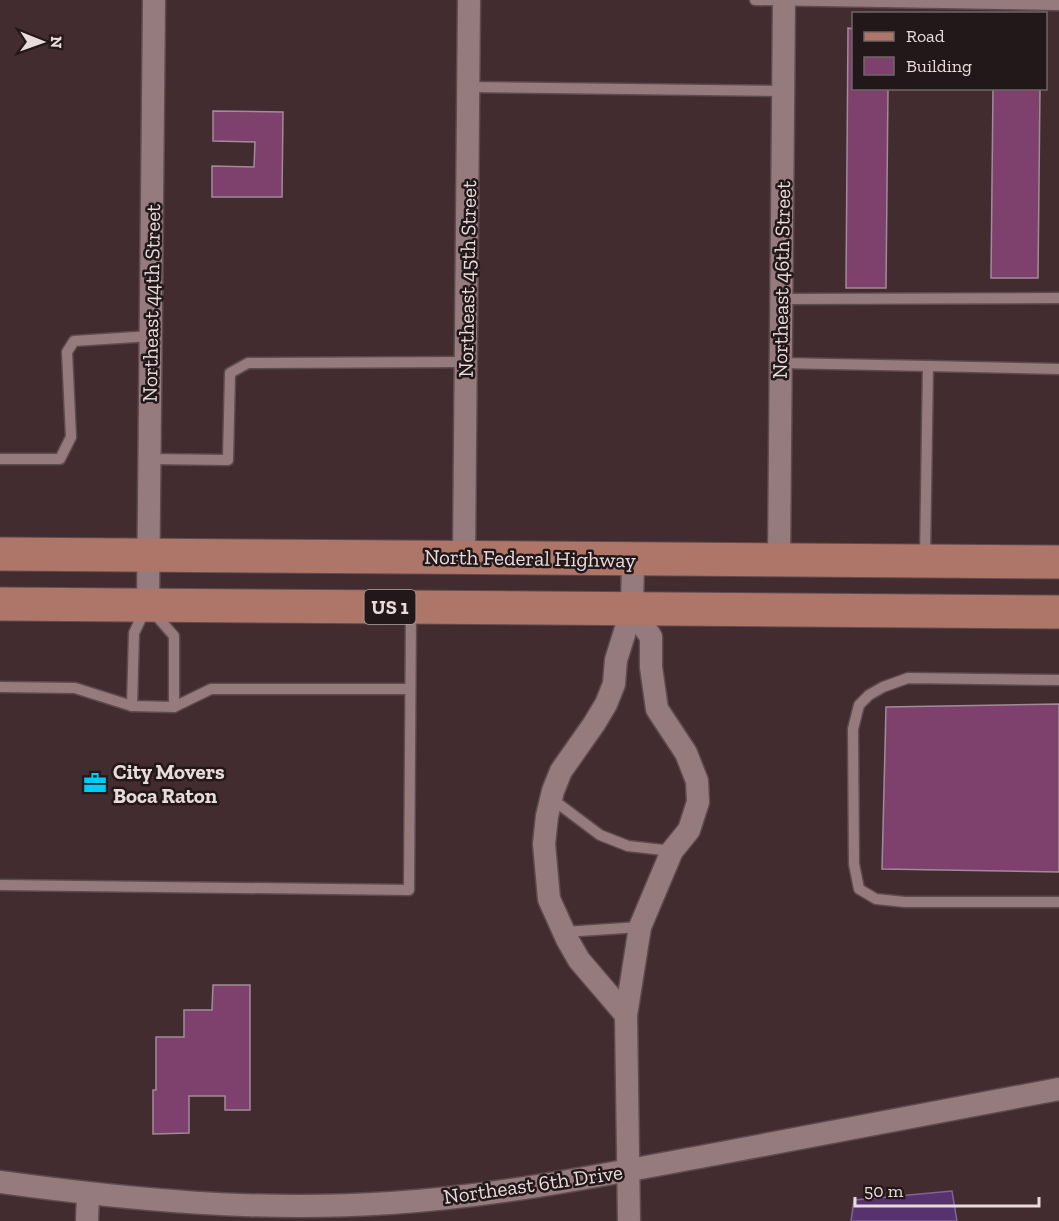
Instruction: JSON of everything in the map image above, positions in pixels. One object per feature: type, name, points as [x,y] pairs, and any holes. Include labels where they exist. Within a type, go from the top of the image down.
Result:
[{"type":"main road","name":"North Federal Highway","points":[[0,554],[1059,562]]},
{"type":"main road","name":"US 1","points":[[0,604],[1059,612]]},
{"type":"street","name":"Northeast 44th Street","points":[[147,605],[154,0]]},
{"type":"street","name":"Northeast 45th Street","points":[[464,557],[469,0]]},
{"type":"street","name":"Northeast 46th Street","points":[[778,561],[784,0]]},
{"type":"street","points":[[626,1015],[579,960],[549,899],[545,834],[551,798],[561,771],[594,724],[614,684],[616,660],[632,609],[633,559]]},
{"type":"street","points":[[629,1221],[626,1015],[640,927],[672,851],[689,830],[698,802],[697,781],[686,753],[657,709],[651,667],[651,637],[632,609]]},
{"type":"street","name":"Northeast 6th Drive","points":[[0,1182],[88,1194],[196,1204],[294,1206],[391,1203],[488,1194],[630,1170],[1059,1089]]},
{"type":"street","points":[[87,1221],[88,1194]]},
{"type":"lane","points":[[755,0],[1059,5]]},
{"type":"lane","points":[[468,87],[783,92]]},
{"type":"lane","points":[[781,299],[1059,298]]},
{"type":"lane","points":[[0,459],[60,459],[71,437],[67,352],[74,341],[151,336]]},
{"type":"lane","points":[[150,459],[228,460],[230,373],[248,363],[466,362]]},
{"type":"lane","points":[[780,363],[1059,369]]},
{"type":"lane","points":[[925,562],[928,366]]},
{"type":"lane","points":[[132,706],[134,633],[147,605],[174,636],[174,707]]},
{"type":"lane","points":[[0,885],[409,890],[411,607]]},
{"type":"lane","points":[[1059,680],[908,678],[869,695],[859,705],[853,729],[854,864],[859,889],[876,899],[905,902],[1059,902]]},
{"type":"lane","points":[[0,687],[75,688],[132,706],[174,707],[211,688],[410,689]]},
{"type":"lane","points":[[551,798],[600,835],[628,846],[672,851]]},
{"type":"lane","points":[[564,932],[640,927]]},
{"type":"shaded area","points":[[952,1191],[957,1221],[851,1221],[854,1200]]},
{"type":"building","points":[[848,28],[852,29],[852,90],[888,90],[886,288],[846,288]]},
{"type":"building","points":[[993,90],[1040,90],[1038,278],[991,278]]},
{"type":"building","points":[[213,111],[283,112],[282,197],[212,197],[212,166],[254,167],[255,142],[213,141]]},
{"type":"building","points":[[1059,704],[1059,872],[882,869],[886,707]]},
{"type":"building","points":[[213,985],[250,985],[250,1110],[225,1110],[225,1096],[189,1096],[189,1133],[153,1134],[156,1037],[184,1037],[184,1010],[212,1010]]},
{"type":"place","name":"City Movers Boca Raton","points":[[95,783]]}]
